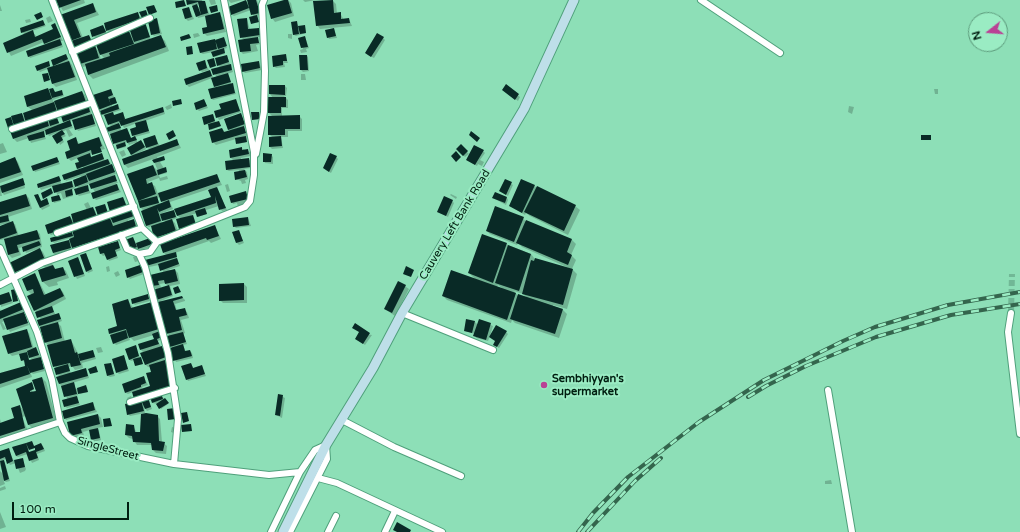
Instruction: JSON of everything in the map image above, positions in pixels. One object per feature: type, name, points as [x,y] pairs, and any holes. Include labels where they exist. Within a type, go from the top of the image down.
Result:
[{"type":"main road","name":"Cauvery Left Bank Road","points":[[283,532],[326,445],[342,420],[402,313],[524,110],[574,0]]},
{"type":"street","points":[[52,0],[142,228],[157,242]]},
{"type":"street","points":[[224,0],[254,162]]},
{"type":"street","points":[[121,235],[127,249],[139,254],[150,252],[157,242],[247,206],[251,196],[254,162],[264,112],[265,71],[262,5],[264,0]]},
{"type":"street","points":[[701,0],[780,53]]},
{"type":"street","points":[[72,52],[150,18]]},
{"type":"street","points":[[12,128],[91,102]]},
{"type":"street","points":[[57,233],[134,206]]},
{"type":"street","points":[[0,285],[42,262],[142,228]]},
{"type":"street","name":"SingleStreet","points":[[0,248],[37,332],[52,380],[60,422],[65,433],[75,442],[174,464],[269,475],[300,472]]},
{"type":"street","points":[[139,254],[145,267],[168,353],[175,388],[178,419],[174,464]]},
{"type":"street","points":[[402,313],[493,350]]},
{"type":"street","points":[[1011,313],[1008,332],[1020,434]]},
{"type":"street","points":[[130,402],[175,388]]},
{"type":"street","points":[[828,390],[852,532]]},
{"type":"street","points":[[342,420],[394,447],[461,476]]},
{"type":"street","points":[[0,442],[60,422]]},
{"type":"street","points":[[271,532],[300,472],[315,450],[326,445],[327,459],[290,532]]},
{"type":"street","points":[[318,478],[337,483],[442,532]]},
{"type":"street","points":[[385,532],[395,511]]},
{"type":"street","points":[[328,532],[336,516]]},
{"type":"building","points":[[56,0],[81,0],[59,8]]},
{"type":"building","points":[[184,0],[186,6],[176,8],[175,2]]},
{"type":"building","points":[[186,0],[205,1],[208,13],[201,15],[198,2],[187,5]]},
{"type":"building","points":[[246,0],[249,8],[231,15],[228,7]]},
{"type":"building","points":[[247,0],[256,0],[260,13],[251,15]]},
{"type":"building","points":[[288,0],[292,13],[271,19],[267,5]]},
{"type":"building","points":[[333,0],[334,13],[341,12],[341,19],[349,18],[350,23],[316,26],[313,1]]},
{"type":"building","points":[[93,3],[96,12],[74,20],[81,37],[70,41],[60,15]]},
{"type":"building","points":[[197,4],[201,15],[196,17],[192,6]]},
{"type":"building","points":[[154,5],[157,12],[149,15],[146,7]]},
{"type":"building","points":[[217,5],[218,11],[211,13],[209,7]]},
{"type":"building","points":[[189,7],[192,17],[185,19],[182,9]]},
{"type":"building","points":[[146,10],[148,16],[142,18],[139,12]]},
{"type":"building","points":[[41,12],[43,17],[37,20],[34,15]]},
{"type":"building","points":[[138,12],[140,19],[106,31],[104,23]]},
{"type":"building","points":[[220,12],[224,29],[203,34],[202,28],[207,27],[205,16]]},
{"type":"building","points":[[257,15],[259,22],[251,24],[249,17]]},
{"type":"building","points":[[157,18],[160,33],[151,35],[148,21]]},
{"type":"building","points":[[247,18],[248,29],[259,28],[260,35],[240,38],[237,19]]},
{"type":"building","points":[[43,20],[45,25],[21,33],[20,28]]},
{"type":"building","points":[[297,21],[299,34],[293,35],[291,22]]},
{"type":"building","points":[[145,22],[150,37],[134,42],[129,28]]},
{"type":"building","points":[[55,23],[61,37],[44,44],[42,39],[7,53],[3,43],[33,30],[35,37],[53,29],[51,25]]},
{"type":"building","points":[[103,25],[106,32],[92,37],[90,30]]},
{"type":"building","points":[[305,25],[306,33],[300,34],[298,26]]},
{"type":"building","points":[[334,28],[336,36],[327,38],[325,30]]},
{"type":"building","points":[[129,31],[134,44],[100,55],[95,42]]},
{"type":"building","points":[[377,33],[384,37],[371,57],[365,53]]},
{"type":"building","points":[[189,34],[191,38],[181,41],[180,37]]},
{"type":"building","points":[[89,35],[92,42],[74,48],[71,41]]},
{"type":"building","points":[[161,35],[166,47],[88,75],[85,64],[110,56],[109,53]]},
{"type":"building","points":[[305,36],[308,47],[301,48],[298,38]]},
{"type":"building","points":[[224,37],[227,46],[218,49],[215,40]]},
{"type":"building","points":[[258,37],[259,43],[250,44],[251,51],[240,52],[238,40]]},
{"type":"building","points":[[60,39],[62,45],[28,57],[26,51]]},
{"type":"building","points":[[215,39],[217,49],[200,53],[197,43]]},
{"type":"building","points":[[95,45],[99,58],[80,64],[75,51]]},
{"type":"building","points":[[192,46],[193,54],[187,55],[186,47]]},
{"type":"building","points":[[224,48],[225,53],[213,57],[211,52]]},
{"type":"building","points":[[66,54],[68,59],[53,66],[51,60]]},
{"type":"building","points":[[286,54],[287,61],[283,61],[283,65],[273,67],[272,56]]},
{"type":"building","points":[[227,55],[229,62],[217,66],[215,58]]},
{"type":"building","points":[[299,55],[307,55],[308,70],[300,70]]},
{"type":"building","points":[[214,58],[216,66],[210,68],[207,60]]},
{"type":"building","points":[[205,60],[207,68],[199,71],[196,63]]},
{"type":"building","points":[[49,61],[50,66],[37,71],[35,66]]},
{"type":"building","points":[[69,61],[75,77],[52,84],[47,68]]},
{"type":"building","points":[[259,61],[260,68],[242,72],[241,64]]},
{"type":"building","points":[[231,64],[232,70],[213,75],[211,69]]},
{"type":"building","points":[[210,70],[212,76],[186,85],[184,79]]},
{"type":"building","points":[[48,73],[50,80],[44,82],[42,74]]},
{"type":"building","points":[[228,73],[231,82],[214,87],[211,78]]},
{"type":"building","points":[[233,83],[235,93],[211,99],[208,89]]},
{"type":"building","points":[[506,84],[519,94],[515,100],[502,90]]},
{"type":"building","points":[[269,85],[285,85],[285,95],[269,94]]},
{"type":"building","points":[[48,88],[52,99],[27,107],[24,96]]},
{"type":"building","points":[[53,88],[55,92],[62,90],[63,95],[52,98],[49,89]]},
{"type":"building","points":[[111,89],[113,95],[108,97],[111,105],[98,110],[93,95]]},
{"type":"building","points":[[82,91],[86,102],[58,112],[54,101]]},
{"type":"building","points":[[115,97],[117,103],[111,105],[109,99]]},
{"type":"building","points":[[268,97],[286,97],[286,107],[281,107],[281,113],[268,113]]},
{"type":"building","points":[[181,99],[182,104],[173,106],[172,101]]},
{"type":"building","points":[[204,99],[207,106],[196,110],[194,103]]},
{"type":"building","points":[[236,99],[240,111],[216,118],[214,111],[221,109],[219,104]]},
{"type":"building","points":[[54,102],[57,112],[26,123],[23,113]]},
{"type":"building","points":[[88,104],[90,112],[63,122],[60,113]]},
{"type":"building","points":[[118,104],[119,109],[101,115],[100,111]]},
{"type":"building","points":[[163,107],[164,112],[121,126],[119,121]]},
{"type":"building","points":[[113,112],[114,115],[123,112],[125,119],[108,125],[104,115]]},
{"type":"building","points":[[251,112],[259,112],[260,119],[252,120]]},
{"type":"building","points":[[22,113],[25,123],[14,126],[11,116]]},
{"type":"building","points":[[241,113],[245,124],[228,130],[224,119]]},
{"type":"building","points":[[92,114],[95,124],[75,130],[72,120]]},
{"type":"building","points":[[213,114],[215,121],[204,125],[202,117]]},
{"type":"building","points":[[56,115],[59,123],[50,126],[48,118]]},
{"type":"building","points":[[300,115],[300,129],[285,129],[285,135],[268,135],[268,116]]},
{"type":"building","points":[[11,117],[14,127],[8,128],[5,119]]},
{"type":"building","points":[[47,118],[49,126],[13,139],[10,131]]},
{"type":"building","points":[[70,120],[72,126],[46,135],[45,130]]},
{"type":"building","points":[[146,120],[149,131],[132,136],[130,129],[136,127],[135,123]]},
{"type":"building","points":[[219,121],[221,126],[209,130],[208,124]]},
{"type":"building","points":[[119,123],[121,128],[107,132],[106,128]]},
{"type":"building","points":[[244,126],[246,133],[212,143],[209,132],[222,128],[224,132]]},
{"type":"building","points":[[127,128],[131,138],[135,136],[137,140],[127,143],[126,140],[113,144],[110,134]]},
{"type":"building","points":[[62,130],[65,134],[61,136],[63,140],[57,144],[52,136]]},
{"type":"building","points":[[173,130],[176,136],[169,140],[166,134]]},
{"type":"building","points":[[44,131],[45,137],[29,141],[27,136]]},
{"type":"building","points":[[471,131],[480,138],[477,142],[469,135]]},
{"type":"building","points":[[155,135],[158,144],[146,148],[143,139]]},
{"type":"building","points":[[921,135],[931,135],[931,140],[921,140]]},
{"type":"building","points":[[246,136],[247,142],[236,144],[235,138]]},
{"type":"building","points":[[281,136],[282,146],[269,147],[269,137]]},
{"type":"building","points":[[76,137],[78,144],[99,137],[102,152],[92,155],[91,150],[67,159],[65,152],[70,150],[67,141]]},
{"type":"building","points":[[177,139],[179,145],[124,165],[122,159]]},
{"type":"building","points":[[141,140],[145,147],[131,155],[127,148]]},
{"type":"building","points":[[125,142],[126,146],[117,149],[116,145]]},
{"type":"building","points":[[461,144],[468,151],[463,156],[456,149]]},
{"type":"building","points":[[474,145],[484,150],[475,165],[466,160]]},
{"type":"building","points":[[242,147],[242,150],[248,149],[249,154],[230,158],[229,150]]},
{"type":"building","points":[[456,151],[461,157],[456,162],[451,156]]},
{"type":"building","points":[[90,153],[91,157],[102,153],[104,159],[77,169],[75,163],[79,162],[77,158]]},
{"type":"building","points":[[263,153],[272,154],[271,162],[263,162]]},
{"type":"building","points":[[330,153],[337,156],[329,172],[323,168]]},
{"type":"building","points":[[164,156],[165,160],[154,163],[152,160]]},
{"type":"building","points":[[15,157],[21,172],[0,179],[0,163]]},
{"type":"building","points":[[57,157],[59,162],[33,171],[31,166]]},
{"type":"building","points":[[249,158],[250,167],[226,170],[225,161]]},
{"type":"building","points":[[108,159],[110,164],[64,180],[62,175]]},
{"type":"building","points":[[112,164],[115,172],[89,181],[86,174]]},
{"type":"building","points":[[153,165],[157,175],[146,179],[147,184],[152,182],[156,194],[138,201],[127,174]]},
{"type":"building","points":[[166,167],[167,172],[158,175],[157,170]]},
{"type":"building","points":[[245,170],[247,177],[235,180],[234,172]]},
{"type":"building","points":[[217,174],[220,182],[161,202],[158,193]]},
{"type":"building","points":[[86,175],[88,182],[75,187],[73,180]]},
{"type":"building","points":[[115,175],[117,181],[91,189],[89,184]]},
{"type":"building","points":[[59,176],[61,181],[38,188],[37,184]]},
{"type":"building","points":[[23,178],[25,185],[2,193],[0,186]]},
{"type":"building","points":[[505,179],[512,182],[506,195],[499,191]]},
{"type":"building","points":[[521,179],[535,185],[522,213],[509,206]]},
{"type":"building","points":[[72,181],[73,187],[54,193],[52,186]]},
{"type":"building","points":[[117,184],[119,190],[93,199],[91,193]]},
{"type":"building","points":[[88,185],[89,191],[76,195],[74,189]]},
{"type":"building","points":[[537,186],[576,205],[564,231],[524,212]]},
{"type":"building","points":[[217,187],[226,208],[219,210],[215,196],[216,203],[177,216],[174,209],[211,197],[208,190]]},
{"type":"building","points":[[51,188],[53,193],[43,199],[41,193]]},
{"type":"building","points":[[72,189],[73,195],[66,197],[65,191]]},
{"type":"building","points":[[246,191],[248,199],[231,203],[229,196]]},
{"type":"building","points":[[495,192],[507,197],[505,203],[492,198]]},
{"type":"building","points":[[26,194],[30,206],[0,215],[0,202]]},
{"type":"building","points":[[38,194],[41,201],[47,198],[49,204],[40,208],[34,195]]},
{"type":"building","points":[[59,195],[61,200],[52,202],[51,197]]},
{"type":"building","points":[[157,196],[159,203],[140,208],[138,201]]},
{"type":"building","points":[[444,196],[453,200],[446,216],[437,212]]},
{"type":"building","points":[[123,197],[127,207],[110,212],[107,202]]},
{"type":"building","points":[[169,200],[171,207],[159,212],[157,208],[161,221],[146,226],[141,211]]},
{"type":"building","points":[[105,204],[108,213],[98,216],[95,207]]},
{"type":"building","points":[[495,206],[524,217],[514,242],[486,231]]},
{"type":"building","points":[[93,207],[97,217],[74,225],[71,214]]},
{"type":"building","points":[[205,208],[207,214],[197,217],[195,211]]},
{"type":"building","points":[[131,209],[134,216],[113,223],[110,217]]},
{"type":"building","points":[[174,210],[176,217],[162,221],[160,214]]},
{"type":"building","points":[[8,215],[9,221],[0,223],[0,217]]},
{"type":"building","points":[[193,215],[196,225],[179,229],[176,219]]},
{"type":"building","points":[[70,216],[74,226],[48,234],[45,225]]},
{"type":"building","points":[[248,217],[249,225],[233,227],[232,219]]},
{"type":"building","points":[[110,218],[113,226],[134,219],[136,227],[72,248],[69,239],[74,237],[72,230]]},
{"type":"building","points":[[172,219],[176,231],[154,238],[151,226]]},
{"type":"building","points":[[526,220],[572,239],[567,252],[572,255],[568,265],[516,243]]},
{"type":"building","points":[[13,221],[17,233],[0,239],[0,226]]},
{"type":"building","points":[[215,225],[219,236],[207,240],[206,238],[163,253],[160,244]]},
{"type":"building","points":[[37,230],[40,239],[17,245],[19,252],[8,255],[4,239]]},
{"type":"building","points":[[239,230],[243,241],[236,243],[232,232]]},
{"type":"building","points":[[72,232],[73,236],[51,242],[50,238]]},
{"type":"building","points":[[482,234],[507,243],[493,283],[468,273]]},
{"type":"building","points":[[133,237],[137,247],[129,250],[125,240]]},
{"type":"building","points":[[150,238],[152,244],[138,249],[136,243]]},
{"type":"building","points":[[69,240],[71,248],[53,253],[50,245]]},
{"type":"building","points":[[39,241],[41,245],[23,252],[22,247]]},
{"type":"building","points":[[118,241],[120,248],[115,250],[117,256],[107,260],[104,253],[100,254],[98,247]]},
{"type":"building","points":[[508,245],[531,254],[519,291],[495,283]]},
{"type":"building","points":[[40,248],[45,260],[13,273],[9,263]]},
{"type":"building","points":[[176,252],[177,257],[146,266],[145,260]]},
{"type":"building","points":[[86,253],[92,269],[86,272],[80,255]]},
{"type":"building","points":[[78,257],[84,274],[74,277],[68,261]]},
{"type":"building","points":[[177,258],[179,264],[160,271],[158,264]]},
{"type":"building","points":[[535,258],[573,269],[563,305],[522,294],[531,260],[534,261]]},
{"type":"building","points":[[53,265],[55,269],[63,267],[66,275],[42,282],[38,270]]},
{"type":"building","points":[[140,265],[143,272],[127,278],[125,270]]},
{"type":"building","points":[[406,266],[414,270],[411,277],[403,274]]},
{"type":"building","points":[[175,269],[178,281],[165,284],[164,280],[158,281],[159,285],[152,286],[150,275]]},
{"type":"building","points":[[451,270],[516,293],[507,320],[442,296]]},
{"type":"building","points":[[35,273],[44,295],[60,288],[64,296],[34,311],[27,296],[34,293],[33,289],[27,291],[22,279]]},
{"type":"building","points":[[398,281],[406,285],[392,313],[384,309]]},
{"type":"building","points":[[244,283],[244,300],[219,301],[219,284]]},
{"type":"building","points":[[169,285],[172,295],[156,300],[153,290]]},
{"type":"building","points":[[178,286],[181,292],[175,294],[173,288]]},
{"type":"building","points":[[16,289],[18,301],[13,302],[11,290]]},
{"type":"building","points":[[9,292],[12,301],[0,305],[0,295]]},
{"type":"building","points":[[148,294],[149,299],[132,304],[131,299]]},
{"type":"building","points":[[518,294],[563,309],[555,334],[510,319]]},
{"type":"building","points":[[182,296],[183,298],[173,301],[176,310],[185,308],[187,315],[179,317],[182,330],[166,334],[158,302]]},
{"type":"building","points":[[128,299],[131,308],[152,302],[159,329],[129,338],[126,329],[109,334],[108,329],[117,326],[112,304]]},
{"type":"building","points":[[21,302],[24,309],[0,319],[0,311]]},
{"type":"building","points":[[52,306],[54,312],[37,318],[35,312]]},
{"type":"building","points":[[24,312],[28,323],[7,330],[3,319]]},
{"type":"building","points":[[59,313],[61,319],[39,326],[37,320]]},
{"type":"building","points":[[466,319],[475,321],[472,333],[464,331]]},
{"type":"building","points":[[479,319],[491,323],[486,340],[473,336]]},
{"type":"building","points":[[58,322],[62,338],[44,343],[40,327]]},
{"type":"building","points":[[355,323],[370,333],[363,344],[355,339],[359,332],[352,328]]},
{"type":"building","points":[[496,325],[507,331],[497,347],[493,345],[495,341],[489,337]]},
{"type":"building","points":[[27,329],[32,347],[8,354],[2,336]]},
{"type":"building","points":[[126,330],[128,338],[113,344],[110,335]]},
{"type":"building","points":[[160,331],[162,337],[157,339],[159,344],[140,350],[138,344],[154,339],[152,334]]},
{"type":"building","points":[[183,332],[186,342],[170,347],[167,336]]},
{"type":"building","points":[[71,339],[75,353],[77,352],[81,365],[71,367],[70,363],[53,367],[47,345]]},
{"type":"building","points":[[183,344],[185,351],[190,350],[192,356],[173,361],[170,348]]},
{"type":"building","points":[[136,345],[139,356],[129,360],[125,349]]},
{"type":"building","points":[[162,346],[166,357],[145,365],[140,353]]},
{"type":"building","points":[[36,347],[39,355],[29,358],[27,351]]},
{"type":"building","points":[[93,350],[95,357],[80,361],[78,354]]},
{"type":"building","points":[[27,352],[29,360],[41,357],[44,369],[30,373],[27,365],[30,374],[0,384],[0,373],[25,366],[24,360],[21,361],[19,354]]},
{"type":"building","points":[[124,355],[128,369],[116,373],[112,359]]},
{"type":"building","points":[[141,357],[143,364],[135,366],[133,359]]},
{"type":"building","points":[[165,360],[172,387],[134,399],[132,392],[150,386],[146,373],[151,372],[149,365]]},
{"type":"building","points":[[111,363],[114,374],[107,376],[104,364]]},
{"type":"building","points":[[191,363],[193,368],[202,365],[205,374],[186,380],[181,366]]},
{"type":"building","points":[[68,364],[70,371],[56,375],[54,368]]},
{"type":"building","points":[[96,366],[98,372],[90,374],[88,369]]},
{"type":"building","points":[[86,368],[88,376],[59,384],[56,377]]},
{"type":"building","points":[[144,376],[146,383],[141,385],[141,387],[125,393],[122,384]]},
{"type":"building","points":[[42,377],[53,418],[28,425],[16,389],[32,382],[34,389],[30,392],[36,391],[32,380]]},
{"type":"building","points":[[74,382],[77,394],[64,397],[61,386]]},
{"type":"building","points":[[86,385],[88,392],[78,394],[77,388]]},
{"type":"building","points":[[161,393],[163,399],[152,403],[150,397]]},
{"type":"building","points":[[278,394],[283,395],[280,416],[275,415]]},
{"type":"building","points":[[77,396],[79,403],[64,407],[62,400]]},
{"type":"building","points":[[148,397],[151,407],[145,409],[141,400]]},
{"type":"building","points":[[165,398],[169,403],[159,409],[156,404]]},
{"type":"building","points":[[141,400],[144,411],[127,415],[125,404]]},
{"type":"building","points":[[93,402],[95,410],[64,419],[62,411]]},
{"type":"building","points":[[20,405],[25,428],[0,436],[0,423],[14,418],[11,408]]},
{"type":"building","points":[[175,408],[176,419],[168,420],[167,409]]},
{"type":"building","points":[[187,412],[189,421],[183,423],[181,413]]},
{"type":"building","points":[[146,413],[158,415],[159,441],[165,442],[163,451],[152,450],[151,443],[133,442],[132,436],[125,435],[126,424],[134,425],[135,432],[140,432],[141,414]]},
{"type":"building","points":[[98,414],[100,424],[81,429],[82,433],[70,436],[67,422]]},
{"type":"building","points":[[110,418],[112,426],[104,427],[103,419]]},
{"type":"building","points":[[191,424],[192,431],[182,432],[181,425]]},
{"type":"building","points":[[98,428],[100,438],[91,440],[89,430]]},
{"type":"building","points":[[32,441],[34,446],[41,443],[44,449],[36,452],[38,458],[29,461],[26,452],[16,456],[12,447]],"holes":[[[26,443],[29,450],[35,448],[35,450],[29,452]]]},
{"type":"building","points":[[9,448],[13,461],[7,464],[5,457],[0,459],[0,451]]},
{"type":"building","points":[[23,458],[25,467],[16,469],[14,460]]},
{"type":"building","points":[[4,460],[9,479],[4,481],[0,461]]},
{"type":"building","points":[[397,522],[411,530],[410,532],[397,532],[393,530]]},
{"type":"tunnel","points":[[1011,313],[1012,274]]},
{"type":"railway","points":[[578,532],[593,513],[628,477],[699,422],[764,380],[875,327],[948,305],[1020,292]]},
{"type":"railway","points":[[748,397],[766,386],[806,366],[876,337],[951,315],[1020,304]]},
{"type":"railway","points":[[587,532],[635,481],[661,458]]},
{"type":"place","name":"Sembhiyyan's supermarket","points":[[544,385]]}]
